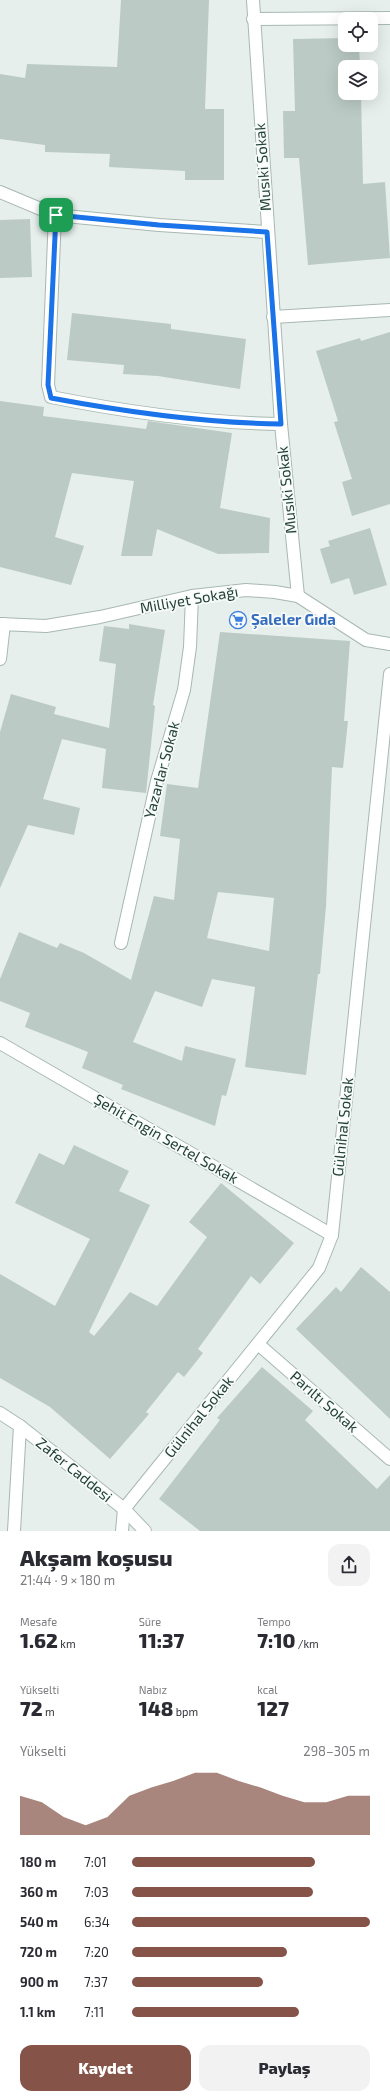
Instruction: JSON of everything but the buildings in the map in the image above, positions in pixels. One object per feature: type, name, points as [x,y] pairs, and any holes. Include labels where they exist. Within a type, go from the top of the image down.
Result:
[{"type":"street","name":"Musıki Sokak","points":[[253,0],[267,232],[281,424],[298,596]]},
{"type":"street","points":[[254,19],[390,18]]},
{"type":"street","points":[[0,192],[56,215],[159,225],[267,232]]},
{"type":"street","points":[[56,215],[48,385],[51,398],[164,415],[246,423],[281,424]]},
{"type":"street","points":[[273,318],[390,310]]},
{"type":"street","name":"Milliyet Sokağı","points":[[2,624],[46,626],[100,617],[192,596],[246,590],[275,592],[298,596],[366,640],[390,644]]},
{"type":"street","name":"Yazarlar Sokak","points":[[121,943],[157,781],[184,690],[190,646],[192,596]]},
{"type":"street","points":[[0,658],[2,624]]},
{"type":"street","name":"Gülnihal Sokak","points":[[124,1509],[319,1268],[332,1236],[390,674]]},
{"type":"street","name":"Şehit Engin Sertel Sokak","points":[[0,1043],[332,1236]]},
{"type":"street","name":"Parıltı Sokak","points":[[258,1344],[390,1459]]},
{"type":"street","name":"Zafer Caddesi","points":[[0,1413],[20,1426],[124,1509],[145,1531]]},
{"type":"street","points":[[14,1531],[20,1426]]},
{"type":"street","points":[[122,1531],[124,1509]]},
{"type":"place","name":"Şaleler Gıda","points":[[238,620]]},
{"type":"route","points":[[56,215],[159,225],[267,232],[281,424],[246,423],[164,415],[51,398],[48,385],[49,343],[56,215]]}]
